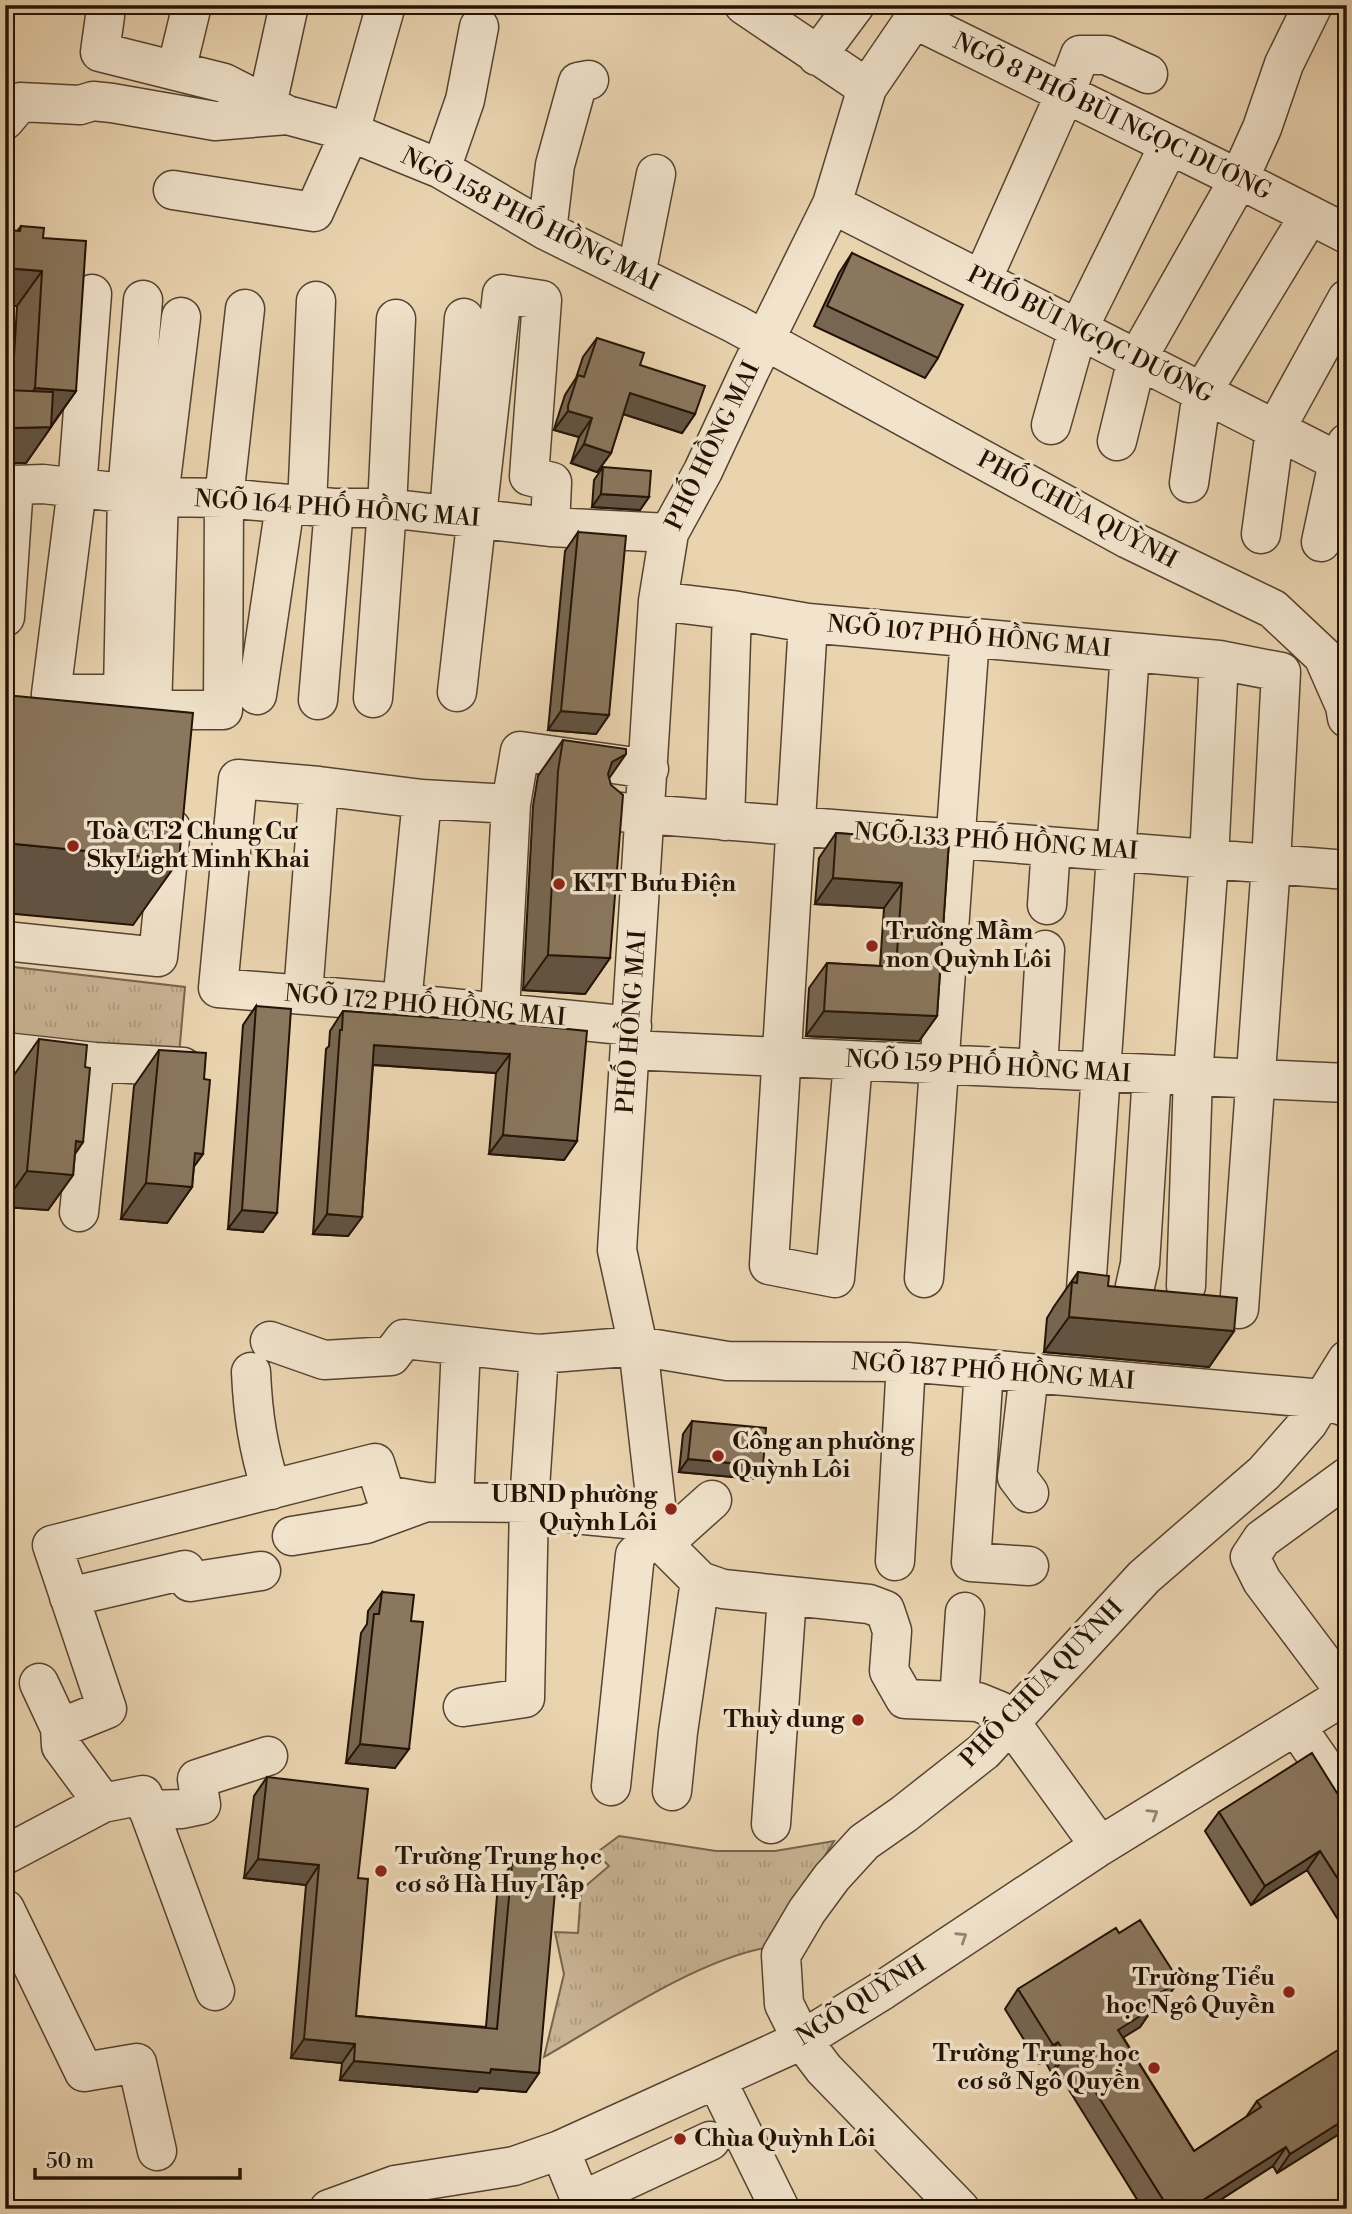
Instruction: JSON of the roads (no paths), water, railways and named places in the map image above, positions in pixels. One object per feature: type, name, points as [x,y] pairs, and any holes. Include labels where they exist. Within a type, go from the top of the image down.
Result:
[{"type":"street","points":[[176,71],[191,5]]},
{"type":"street","points":[[105,16],[100,52],[224,83],[277,110],[289,5]]},
{"type":"street","points":[[173,190],[314,212],[350,132],[386,5]]},
{"type":"street","points":[[744,5],[817,57],[867,88]]},
{"type":"street","points":[[817,57],[855,5]]},
{"type":"street","points":[[1117,441],[1137,359],[1240,179],[1262,128],[1284,64],[1312,5]]},
{"type":"street","name":"NGÕ 8 PHỐ BÙI NGỌC DƯƠNG","points":[[867,88],[914,19],[1347,234]]},
{"type":"street","points":[[441,169],[465,100],[479,27]]},
{"type":"street","points":[[982,280],[1080,55],[1106,55],[1148,74]]},
{"type":"street","points":[[547,231],[555,165],[578,82],[589,80]]},
{"type":"street","name":"PHỐ HỒNG MAI","points":[[661,1532],[638,1346],[617,1250],[658,601],[669,533],[704,471],[832,204],[867,88]]},
{"type":"street","name":"NGÕ 158 PHỐ HỒNG MAI","points":[[5,120],[20,102],[80,105],[93,102],[112,103],[215,121],[277,110],[350,132],[441,169],[547,231],[765,341]]},
{"type":"street","points":[[1051,425],[1078,329],[1168,145]]},
{"type":"street","points":[[636,275],[656,174]]},
{"type":"street","name":"PHỐ BÙI NGỌC DƯƠNG","points":[[832,204],[1275,430],[1344,457]]},
{"type":"street","points":[[1189,483],[1202,392],[1309,216]]},
{"type":"street","points":[[92,294],[77,488],[51,694],[123,694],[143,495],[181,317]]},
{"type":"street","points":[[463,517],[502,294],[542,300],[529,476],[552,482],[550,527]]},
{"type":"street","points":[[143,299],[143,495],[152,710],[223,710],[224,499],[245,309]]},
{"type":"street","points":[[1261,534],[1275,430],[1347,299]]},
{"type":"street","points":[[316,301],[309,506],[318,700]]},
{"type":"street","points":[[457,692],[463,517],[464,318]]},
{"type":"street","points":[[373,698],[387,508],[396,319]]},
{"type":"street","name":"PHỐ CHÙA QUỲNH","points":[[765,341],[1128,540],[1273,609],[1323,656],[1345,706],[1347,718]]},
{"type":"street","points":[[1321,542],[1344,457]]},
{"type":"street","points":[[5,617],[10,484]]},
{"type":"street","name":"NGÕ 164 PHỐ HỒNG MAI","points":[[10,484],[43,484],[143,495],[309,506],[387,508],[550,527],[669,533]]},
{"type":"street","points":[[257,695],[309,506]]},
{"type":"street","name":"NGÕ 107 PHỐ HỒNG MAI","points":[[658,601],[808,623],[1219,660],[1281,672],[1271,864]]},
{"type":"street","points":[[725,821],[732,610]]},
{"type":"street","points":[[808,623],[769,1265],[835,1278],[853,1061]]},
{"type":"street","points":[[924,1279],[970,637]]},
{"type":"street","points":[[1086,1290],[1130,652]]},
{"type":"street","points":[[1186,1286],[1193,1076],[1209,859],[1219,660]]},
{"type":"street","points":[[500,1013],[512,804],[520,751],[649,769]]},
{"type":"street","name":"NGÕ 172 PHỐ HỒNG MAI","points":[[319,786],[238,779],[218,988],[500,1013],[631,1038]]},
{"type":"street","points":[[303,994],[319,786],[422,799],[512,804]]},
{"type":"street","points":[[5,941],[158,957],[175,796]]},
{"type":"street","points":[[402,1003],[422,799]]},
{"type":"street","name":"NGÕ 133 PHỐ HỒNG MAI","points":[[605,811],[1347,870]]},
{"type":"street","points":[[1047,905],[1051,847]]},
{"type":"street","points":[[1239,1310],[1271,864]]},
{"type":"street","points":[[1038,1069],[1045,950]]},
{"type":"street","name":"NGÕ 159 PHỐ HỒNG MAI","points":[[631,1038],[781,1057],[1347,1083]]},
{"type":"street","points":[[5,1052],[95,1062],[183,1067]]},
{"type":"street","points":[[79,1212],[95,1062]]},
{"type":"street","points":[[1134,1291],[1139,1264],[1152,1074]]},
{"type":"street","name":"NGÕ 187 PHỐ HỒNG MAI","points":[[271,1489],[253,1416],[260,1357],[324,1360],[391,1356],[404,1339],[539,1354],[638,1346],[727,1361],[906,1362],[1335,1404]]},
{"type":"street","points":[[440,1501],[461,1346]]},
{"type":"street","points":[[463,1707],[525,1698],[529,1503],[539,1354]]},
{"type":"street","name":"PHỐ CHÙA QUỲNH","points":[[960,2209],[824,2068],[802,2040],[784,2004],[781,1955],[807,1911],[832,1877],[864,1842],[984,1751],[1144,1577],[1265,1473],[1308,1423],[1335,1404],[1347,1360]]},
{"type":"street","points":[[895,1561],[906,1362]]},
{"type":"street","points":[[984,1369],[971,1562],[1029,1566]]},
{"type":"street","points":[[1029,1373],[1017,1477],[1029,1493]]},
{"type":"street","points":[[60,1728],[107,1709],[52,1545],[375,1464],[385,1495],[440,1501],[529,1503],[661,1532],[700,1581],[723,1589],[869,1604],[885,1610],[892,1631],[889,1671],[905,1699],[978,1702],[1000,1711],[1100,1846]]},
{"type":"street","points":[[1347,1477],[1262,1539],[1250,1557],[1262,1581],[1347,1694]]},
{"type":"street","points":[[611,1786],[635,1555],[661,1532],[712,1500]]},
{"type":"street","points":[[292,1536],[366,1524],[440,1501]]},
{"type":"street","points":[[69,1597],[184,1570],[190,1582],[261,1571]]},
{"type":"street","points":[[672,1791],[700,1581]]},
{"type":"street","points":[[771,1824],[787,1596]]},
{"type":"street","points":[[959,1701],[965,1612]]},
{"type":"street","points":[[39,1682],[60,1728],[61,1746],[103,1803]]},
{"type":"street","name":"NGÕ QUỲNH","points":[[329,2209],[405,2197],[514,2166],[547,2154],[802,2040],[883,1990],[1100,1846],[1347,1694]]},
{"type":"street","points":[[1296,1726],[1347,1800]]},
{"type":"street","points":[[5,1855],[103,1803],[146,1802],[182,1809],[201,1805],[197,1779],[268,1756]]},
{"type":"street","points":[[146,1802],[215,1991]]},
{"type":"street","points":[[5,1909],[84,2072],[137,2063],[157,2151]]},
{"type":"street","points":[[716,2079],[780,2209]]},
{"type":"street","points":[[547,2154],[581,2201],[710,2141]]},
{"type":"street","points":[[547,2154],[558,2209]]},
{"type":"place","name":"Toà CT2 Chung Cư SkyLight Minh Khai","points":[[73,846]]},
{"type":"place","name":"KTT Bưu Điện","points":[[559,884]]},
{"type":"place","name":"Trường Mầm non Quỳnh Lôi","points":[[872,946]]},
{"type":"place","name":"Công an phường Quỳnh Lôi","points":[[718,1456]]},
{"type":"place","name":"UBND phường Quỳnh Lôi","points":[[671,1509]]},
{"type":"place","name":"Thuỳ dung","points":[[858,1720]]},
{"type":"place","name":"Trường Trung học cơ sở Hà Huy Tập","points":[[381,1871]]},
{"type":"place","name":"Trường Tiểu học Ngô Quyền","points":[[1289,1992]]},
{"type":"place","name":"Trường Trung học cơ sở Ngô Quyền","points":[[1154,2068]]},
{"type":"place","name":"Chùa Quỳnh Lôi","points":[[680,2139]]}]
